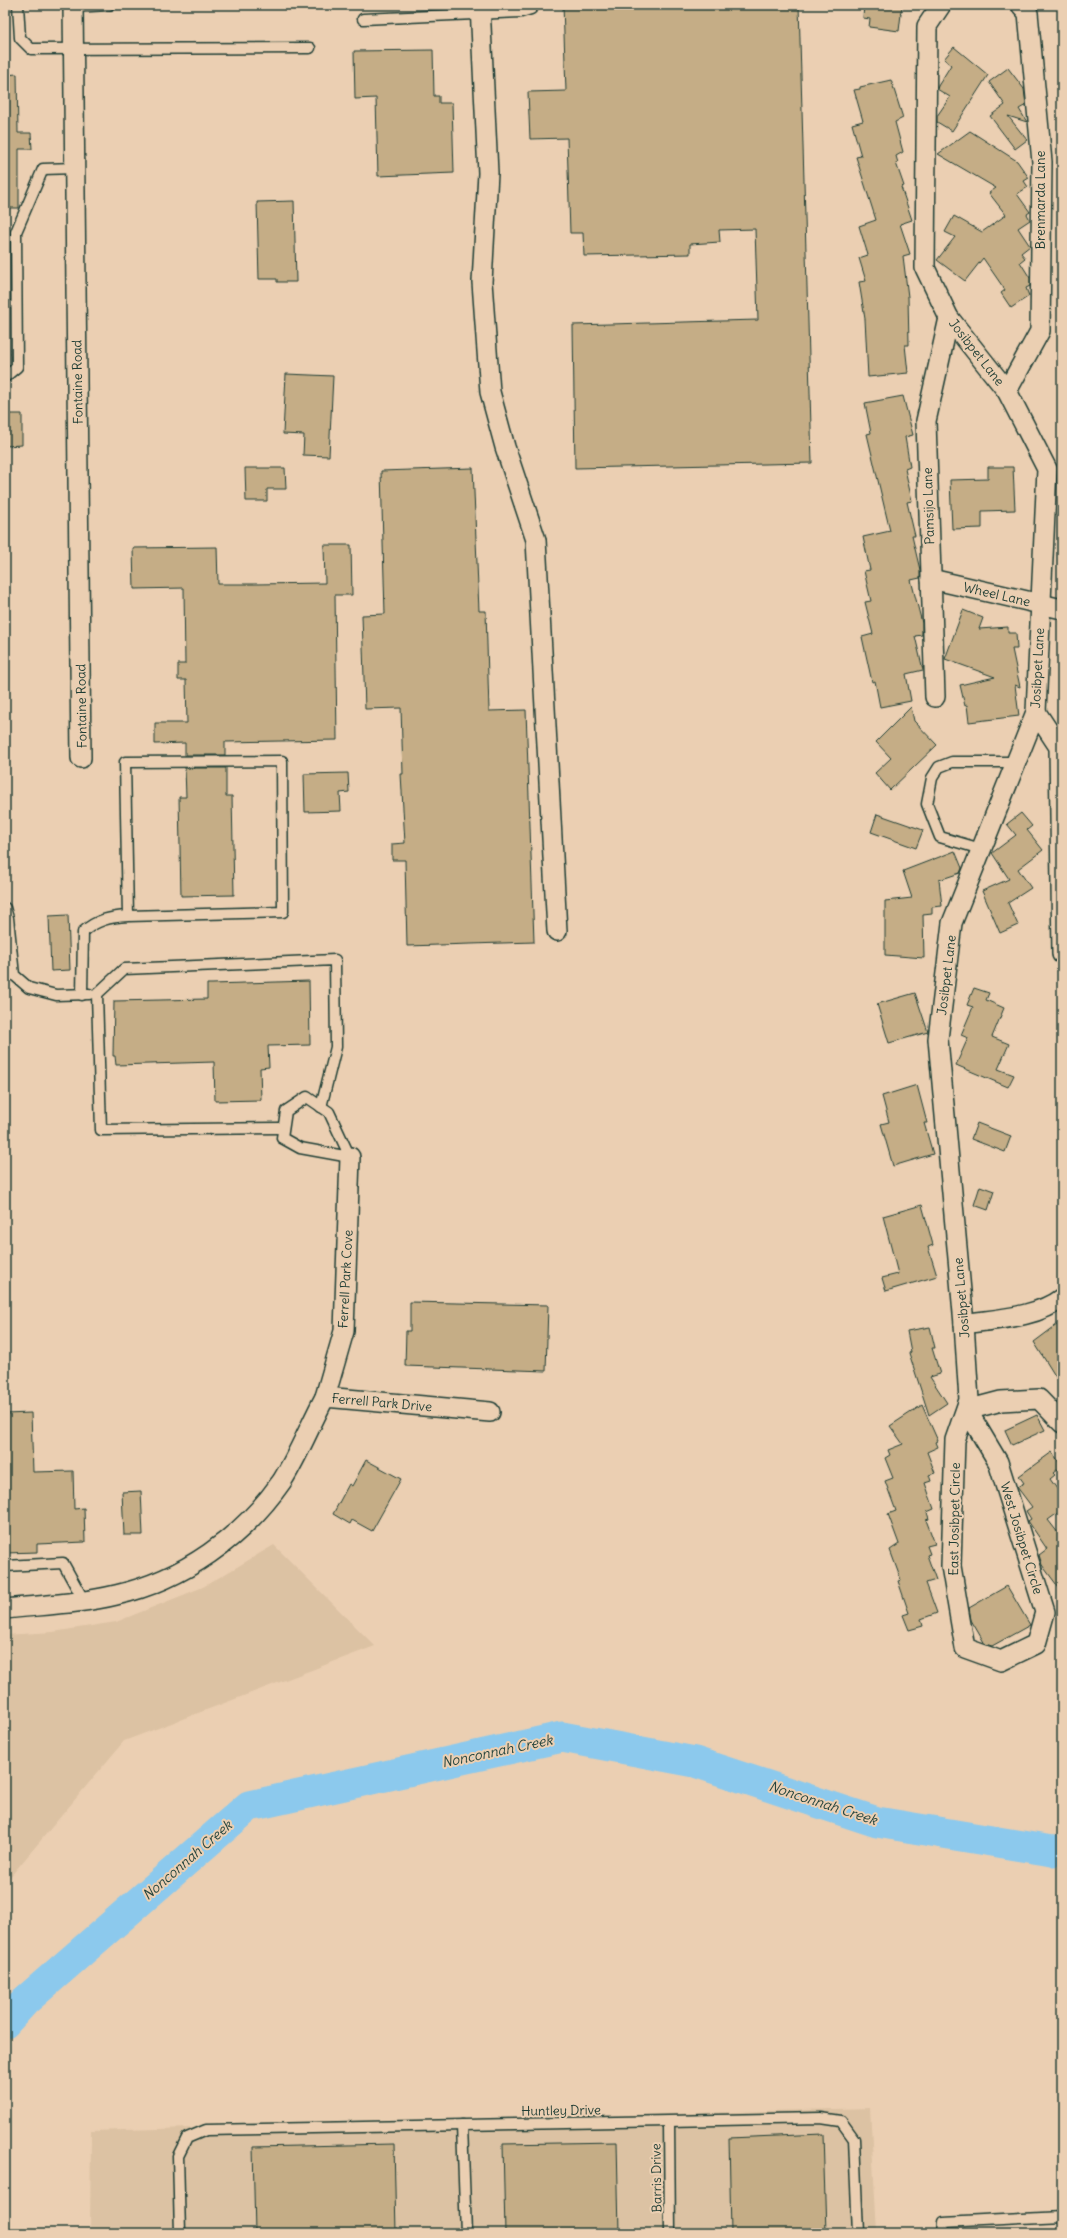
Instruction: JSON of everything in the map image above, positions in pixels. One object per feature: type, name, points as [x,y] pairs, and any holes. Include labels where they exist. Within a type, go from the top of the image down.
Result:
[{"type":"street","name":"Josibpet Lane","points":[[941,5],[927,26],[925,268],[949,318],[1008,391],[1047,469],[1036,712],[952,922],[938,1039],[964,1324],[968,1405]]},
{"type":"street","name":"Brenmarda Lane","points":[[1008,391],[1040,332],[1042,162],[1028,13],[1021,5]]},
{"type":"street","name":"Fontaine Road","points":[[73,6],[81,758]]},
{"type":"street","points":[[480,10],[488,173],[482,282],[490,392],[505,447],[536,540],[557,931]]},
{"type":"street","name":"Pamsijo Lane","points":[[935,697],[926,421],[949,318]]},
{"type":"street","name":"Wheel Lane","points":[[931,579],[1062,609]]},
{"type":"street","points":[[1036,712],[1059,747],[1062,954]]},
{"type":"street","name":"Ferrell Park Cove","points":[[325,1397],[344,1331],[350,1157]]},
{"type":"street","points":[[964,1324],[1020,1316],[1055,1303],[1062,1298]]},
{"type":"street","name":"Ferrell Park Drive","points":[[5,1609],[84,1601],[117,1595],[164,1579],[204,1558],[238,1531],[269,1497],[282,1480],[304,1441],[325,1397],[490,1412]]},
{"type":"street","points":[[968,1405],[1001,1401],[1039,1399],[1062,1423]]},
{"type":"street","name":"West Josibpet Circle","points":[[968,1405],[998,1462],[1045,1612],[1036,1644],[1001,1661]]},
{"type":"street","name":"East Josibpet Circle","points":[[968,1405],[955,1440],[951,1566],[965,1648],[1001,1661]]},
{"type":"lane","points":[[18,5],[20,38],[31,49],[310,48]]},
{"type":"lane","points":[[73,6],[109,5]]},
{"type":"lane","points":[[363,19],[480,10],[522,12],[531,9],[535,5]]},
{"type":"lane","points":[[5,377],[17,367],[16,232],[43,169],[75,168]]},
{"type":"lane","points":[[82,995],[83,932],[92,923],[112,916],[128,916],[283,912],[282,761],[125,762],[128,916]]},
{"type":"lane","points":[[981,849],[940,837],[927,804],[932,778],[939,767],[952,762],[1016,762]]},
{"type":"lane","points":[[5,908],[8,918],[14,975],[29,988],[56,996],[97,994],[124,969],[335,960],[336,1047],[321,1107]]},
{"type":"lane","points":[[97,994],[101,1130],[283,1128]]},
{"type":"lane","points":[[307,1096],[329,1112],[350,1157],[300,1148],[282,1138],[286,1112],[307,1096]]},
{"type":"lane","points":[[5,1566],[63,1563],[84,1601]]},
{"type":"lane","name":"Huntley Drive","points":[[180,2233],[178,2156],[187,2138],[206,2130],[821,2118],[841,2121],[854,2139],[858,2233]]},
{"type":"lane","name":"Barris Drive","points":[[668,2122],[670,2233]]},
{"type":"lane","points":[[462,2125],[466,2233]]},
{"type":"lane","points":[[943,2233],[944,2222],[1062,2216]]},
{"type":"shaded area","points":[[274,1545],[375,1646],[124,1741],[5,1883],[5,1635],[53,1632],[116,1622],[203,1587]]},
{"type":"shaded area","points":[[870,2108],[877,2233],[90,2233],[91,2131]]},
{"type":"building","points":[[563,5],[799,5],[812,463],[575,468],[573,325],[758,320],[755,229],[719,230],[720,242],[690,244],[690,254],[584,256],[583,233],[570,233],[567,138],[530,139],[528,92],[566,91]]},
{"type":"building","points":[[864,5],[903,5],[900,14],[899,31],[869,27],[870,19],[863,18]]},
{"type":"building","points":[[954,47],[988,75],[952,131],[937,122],[937,116],[950,97],[937,89],[951,65],[944,59]]},
{"type":"building","points":[[433,50],[434,96],[439,96],[439,103],[452,103],[454,173],[378,176],[376,98],[355,99],[354,51]]},
{"type":"building","points":[[1008,68],[1024,89],[1026,105],[1019,109],[1027,122],[1008,116],[1027,140],[1015,149],[990,116],[1005,105],[989,82]]},
{"type":"building","points":[[17,74],[18,133],[31,133],[32,149],[19,149],[19,208],[5,208],[5,75]]},
{"type":"building","points":[[891,80],[903,118],[895,122],[903,152],[896,156],[898,163],[896,163],[904,186],[901,187],[912,220],[900,224],[910,254],[903,256],[908,297],[909,345],[905,345],[908,373],[868,377],[865,319],[859,282],[866,281],[859,258],[868,255],[859,226],[876,220],[856,157],[861,156],[852,124],[863,121],[854,90],[860,89],[860,87]]},
{"type":"building","points":[[970,131],[1017,161],[1029,178],[1024,181],[1028,187],[1017,194],[1030,212],[1027,214],[1030,220],[1018,228],[1030,246],[1021,253],[1025,258],[1020,262],[1030,278],[1030,286],[1026,288],[1029,296],[1011,308],[1001,293],[1005,290],[983,258],[965,281],[937,260],[955,237],[945,232],[954,216],[982,232],[1006,215],[989,193],[996,188],[938,154]]},
{"type":"building","points":[[294,201],[296,282],[277,282],[277,279],[259,279],[257,202]]},
{"type":"building","points":[[286,374],[333,376],[329,456],[303,455],[304,435],[283,434]]},
{"type":"building","points":[[903,396],[913,435],[905,437],[910,467],[905,469],[912,501],[907,502],[915,536],[912,536],[920,570],[920,578],[911,580],[922,623],[922,635],[915,636],[923,670],[906,674],[911,701],[880,707],[875,681],[872,682],[862,637],[873,634],[865,602],[871,601],[864,571],[870,570],[863,537],[890,531],[867,434],[871,433],[865,403]]},
{"type":"building","points":[[5,414],[22,414],[22,445],[5,446]]},
{"type":"building","points":[[988,467],[1013,467],[1015,510],[982,511],[982,528],[952,529],[950,480],[988,479]]},
{"type":"building","points":[[245,468],[285,468],[286,489],[267,489],[267,501],[246,501]]},
{"type":"building","points":[[473,468],[479,611],[486,611],[489,711],[526,710],[534,942],[407,946],[405,860],[392,860],[392,844],[405,843],[401,774],[403,774],[401,708],[365,709],[362,615],[385,614],[381,471]]},
{"type":"building","points":[[324,545],[351,545],[352,595],[335,595],[337,740],[225,742],[225,755],[185,755],[185,743],[155,744],[155,723],[187,723],[186,680],[178,680],[178,664],[185,664],[184,588],[134,589],[133,548],[217,547],[218,584],[325,583]]},
{"type":"building","points":[[963,610],[983,618],[979,629],[1008,627],[1008,633],[1016,633],[1017,649],[1012,649],[1020,687],[1015,685],[1019,716],[969,722],[967,705],[965,706],[960,685],[995,677],[945,659]]},
{"type":"building","points":[[911,707],[914,721],[937,745],[890,790],[875,773],[891,758],[876,742]]},
{"type":"building","points":[[185,768],[226,768],[226,796],[232,796],[234,895],[181,896],[179,797],[186,797]]},
{"type":"building","points":[[348,773],[349,792],[340,793],[341,811],[305,812],[304,774]]},
{"type":"building","points":[[1021,813],[1032,826],[1027,830],[1043,850],[1018,869],[1031,888],[1008,903],[1018,925],[1000,933],[982,891],[1009,879],[992,853],[1016,835],[1007,824]]},
{"type":"building","points":[[877,814],[923,830],[916,848],[871,832]]},
{"type":"building","points":[[955,851],[962,868],[960,873],[939,880],[942,906],[932,907],[932,914],[923,915],[924,958],[885,955],[885,901],[912,898],[903,871]]},
{"type":"building","points":[[68,915],[70,970],[51,971],[49,916]]},
{"type":"building","points":[[309,981],[310,1045],[268,1046],[269,1067],[260,1068],[261,1100],[215,1101],[214,1062],[116,1065],[115,1056],[113,1056],[114,1001],[207,999],[207,984]]},
{"type":"building","points":[[974,988],[989,993],[986,1000],[1004,1008],[992,1037],[1009,1044],[998,1069],[1014,1075],[1008,1087],[956,1065],[968,1038],[961,1035],[973,1007],[967,1005]]},
{"type":"building","points":[[915,993],[928,1032],[889,1043],[877,1004]]},
{"type":"building","points":[[917,1085],[927,1123],[924,1123],[933,1154],[893,1166],[881,1124],[889,1122],[882,1096]]},
{"type":"building","points":[[977,1123],[1011,1136],[1005,1152],[971,1139]]},
{"type":"building","points":[[980,1186],[994,1191],[988,1210],[974,1205]]},
{"type":"building","points":[[922,1205],[933,1245],[928,1247],[937,1276],[886,1291],[882,1278],[898,1274],[883,1216]]},
{"type":"building","points":[[410,1302],[548,1305],[546,1371],[405,1366],[406,1331],[410,1331]]},
{"type":"building","points":[[1062,1321],[1062,1387],[1034,1342]]},
{"type":"building","points":[[930,1327],[935,1348],[932,1348],[940,1374],[930,1377],[947,1403],[929,1415],[909,1353],[911,1352],[907,1331]]},
{"type":"building","points":[[922,1405],[938,1441],[936,1442],[938,1447],[927,1452],[935,1473],[929,1475],[931,1481],[925,1483],[934,1509],[927,1512],[929,1519],[926,1520],[935,1544],[927,1546],[930,1554],[927,1555],[936,1580],[926,1583],[937,1613],[921,1619],[923,1626],[909,1630],[903,1615],[909,1613],[898,1581],[901,1580],[890,1550],[899,1544],[888,1514],[896,1511],[885,1481],[893,1478],[885,1458],[890,1455],[888,1450],[903,1444],[890,1426]]},
{"type":"building","points":[[31,1413],[33,1472],[73,1471],[74,1509],[84,1508],[85,1542],[37,1544],[37,1552],[5,1553],[5,1414]]},
{"type":"building","points":[[1037,1415],[1045,1430],[1012,1445],[1005,1430]]},
{"type":"building","points":[[1052,1452],[1062,1466],[1053,1473],[1055,1475],[1050,1479],[1062,1496],[1062,1510],[1048,1520],[1062,1538],[1062,1592],[1042,1565],[1039,1555],[1047,1549],[1028,1521],[1031,1519],[1026,1511],[1032,1507],[1017,1487],[1024,1483],[1019,1476]]},
{"type":"building","points":[[366,1460],[401,1479],[372,1531],[352,1520],[350,1524],[333,1514],[349,1484],[352,1486]]},
{"type":"building","points":[[141,1491],[143,1535],[124,1535],[122,1492]]},
{"type":"building","points":[[1007,1586],[1030,1625],[992,1646],[985,1644],[971,1620],[969,1608]]},
{"type":"building","points":[[823,2134],[826,2233],[731,2233],[729,2138]]},
{"type":"building","points":[[617,2142],[619,2233],[505,2233],[503,2144]]},
{"type":"building","points":[[394,2144],[396,2233],[255,2233],[253,2147]]},
{"type":"waterway","name":"Nonconnah Creek","points":[[5,2023],[25,2001],[249,1806],[562,1737],[695,1762],[877,1822],[1052,1851],[1062,1850]]}]
